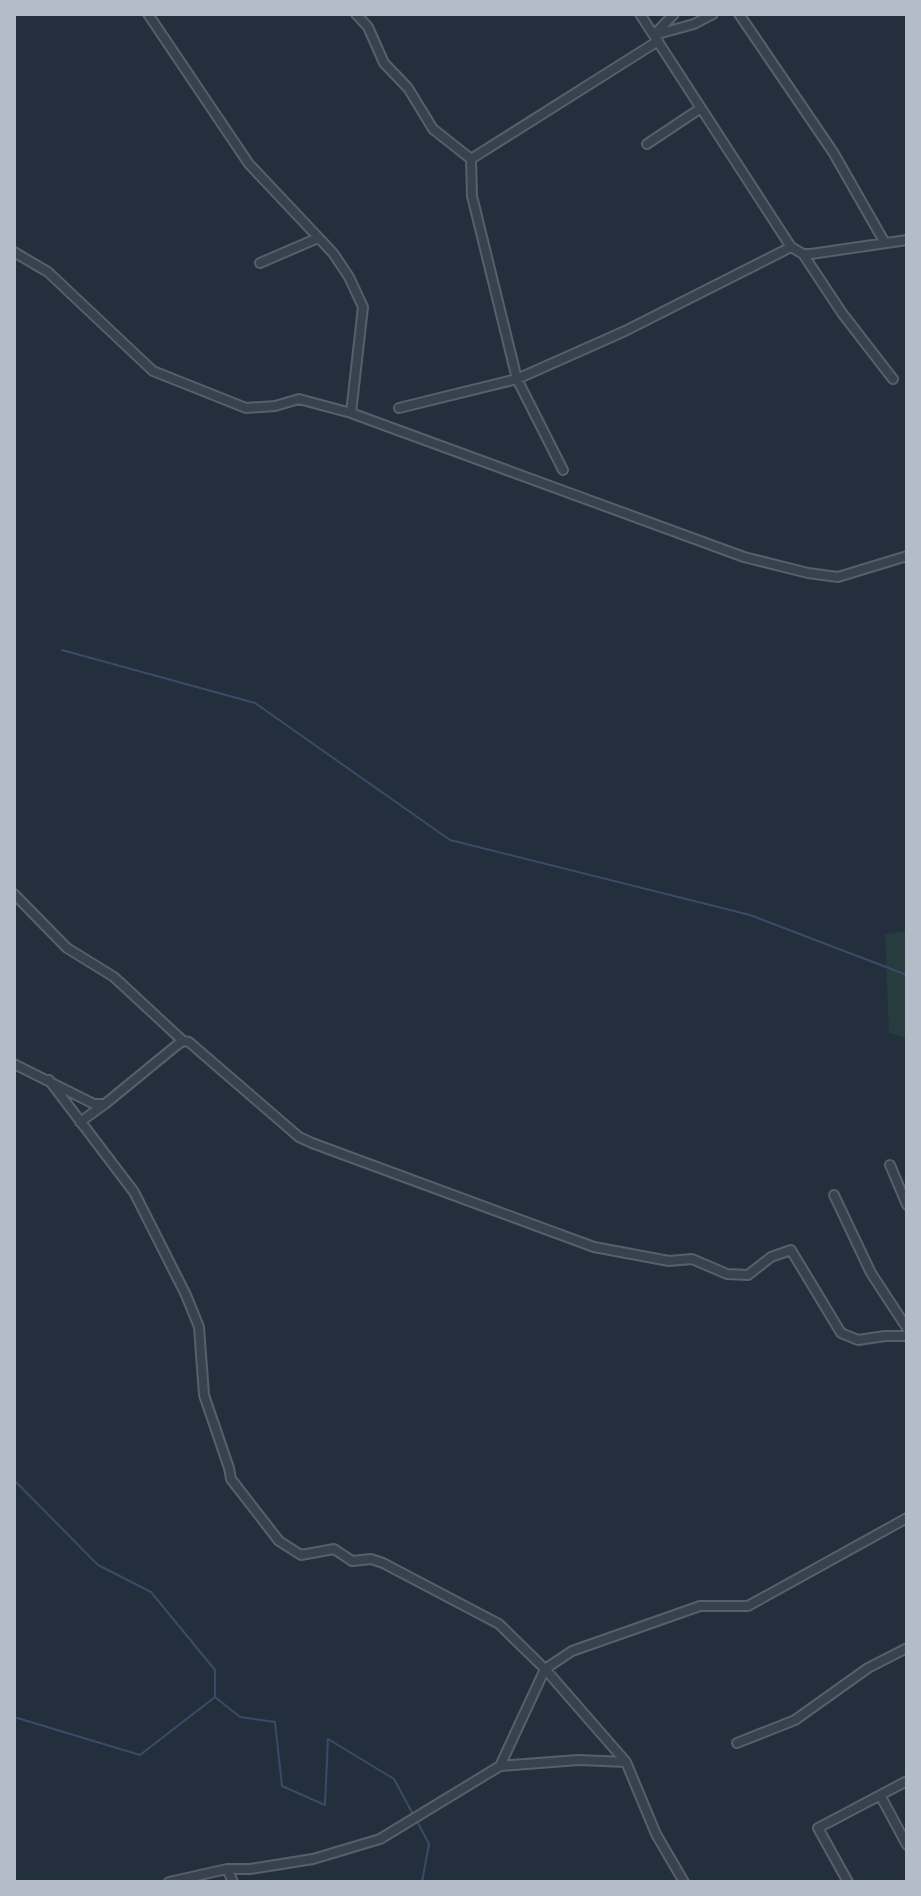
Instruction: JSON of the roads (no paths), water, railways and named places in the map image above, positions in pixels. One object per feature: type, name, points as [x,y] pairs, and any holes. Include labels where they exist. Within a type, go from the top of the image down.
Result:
[{"type":"street","points":[[148,14],[249,164],[333,253],[349,277],[363,307],[351,413]]},
{"type":"street","points":[[356,14],[368,27],[384,63],[408,88],[433,129],[471,159]]},
{"type":"street","points":[[640,14],[791,247],[803,254],[842,313],[893,379]]},
{"type":"street","points":[[656,38],[674,14]]},
{"type":"street","points":[[471,159],[656,38],[713,14]]},
{"type":"street","points":[[739,14],[833,152],[885,243]]},
{"type":"street","points":[[647,144],[701,108]]},
{"type":"street","points":[[471,159],[472,196],[517,379],[563,470]]},
{"type":"street","points":[[260,263],[318,238]]},
{"type":"street","points":[[803,254],[907,240]]},
{"type":"street","points":[[399,408],[517,379],[625,331],[791,247]]},
{"type":"street","points":[[14,252],[48,272],[153,371],[246,408],[275,406],[299,399],[351,413],[744,557],[808,573],[838,577],[907,556]]},
{"type":"street","points":[[14,894],[67,948],[114,977],[183,1041],[200,1050],[299,1137],[594,1247],[669,1261],[692,1259],[727,1274],[748,1275],[771,1257],[791,1250],[841,1333],[858,1340],[907,1336]]},
{"type":"street","points":[[80,1122],[183,1041]]},
{"type":"street","points":[[14,1064],[94,1104],[105,1104]]},
{"type":"street","points":[[49,1080],[134,1192],[186,1295],[199,1327],[204,1395],[231,1479],[279,1541],[301,1555],[334,1549],[352,1561],[371,1559],[383,1563],[499,1624],[545,1669],[626,1762],[656,1834],[684,1882]]},
{"type":"street","points":[[890,1165],[907,1205]]},
{"type":"street","points":[[834,1195],[871,1273],[907,1328]]},
{"type":"street","points":[[500,1766],[545,1669],[572,1651],[700,1606],[748,1606],[907,1518]]},
{"type":"street","points":[[737,1743],[795,1720],[868,1668],[907,1648]]},
{"type":"street","points":[[169,1882],[227,1869],[250,1869],[313,1859],[361,1847],[416,1819],[500,1766],[578,1760],[626,1762]]},
{"type":"street","points":[[848,1882],[818,1828],[907,1781]]},
{"type":"street","points":[[880,1795],[907,1845]]},
{"type":"street","points":[[227,1869],[233,1882]]},
{"type":"waterway","points":[[62,650],[255,703],[450,840],[750,915],[907,975]]},
{"type":"waterway","points":[[14,1480],[98,1565],[151,1592],[215,1670],[215,1697]]},
{"type":"waterway","points":[[14,1717],[140,1755],[215,1697],[240,1717],[275,1722],[282,1786],[325,1805],[328,1739],[394,1779],[414,1816]]},
{"type":"waterway","points":[[417,1821],[429,1844],[422,1882]]}]
